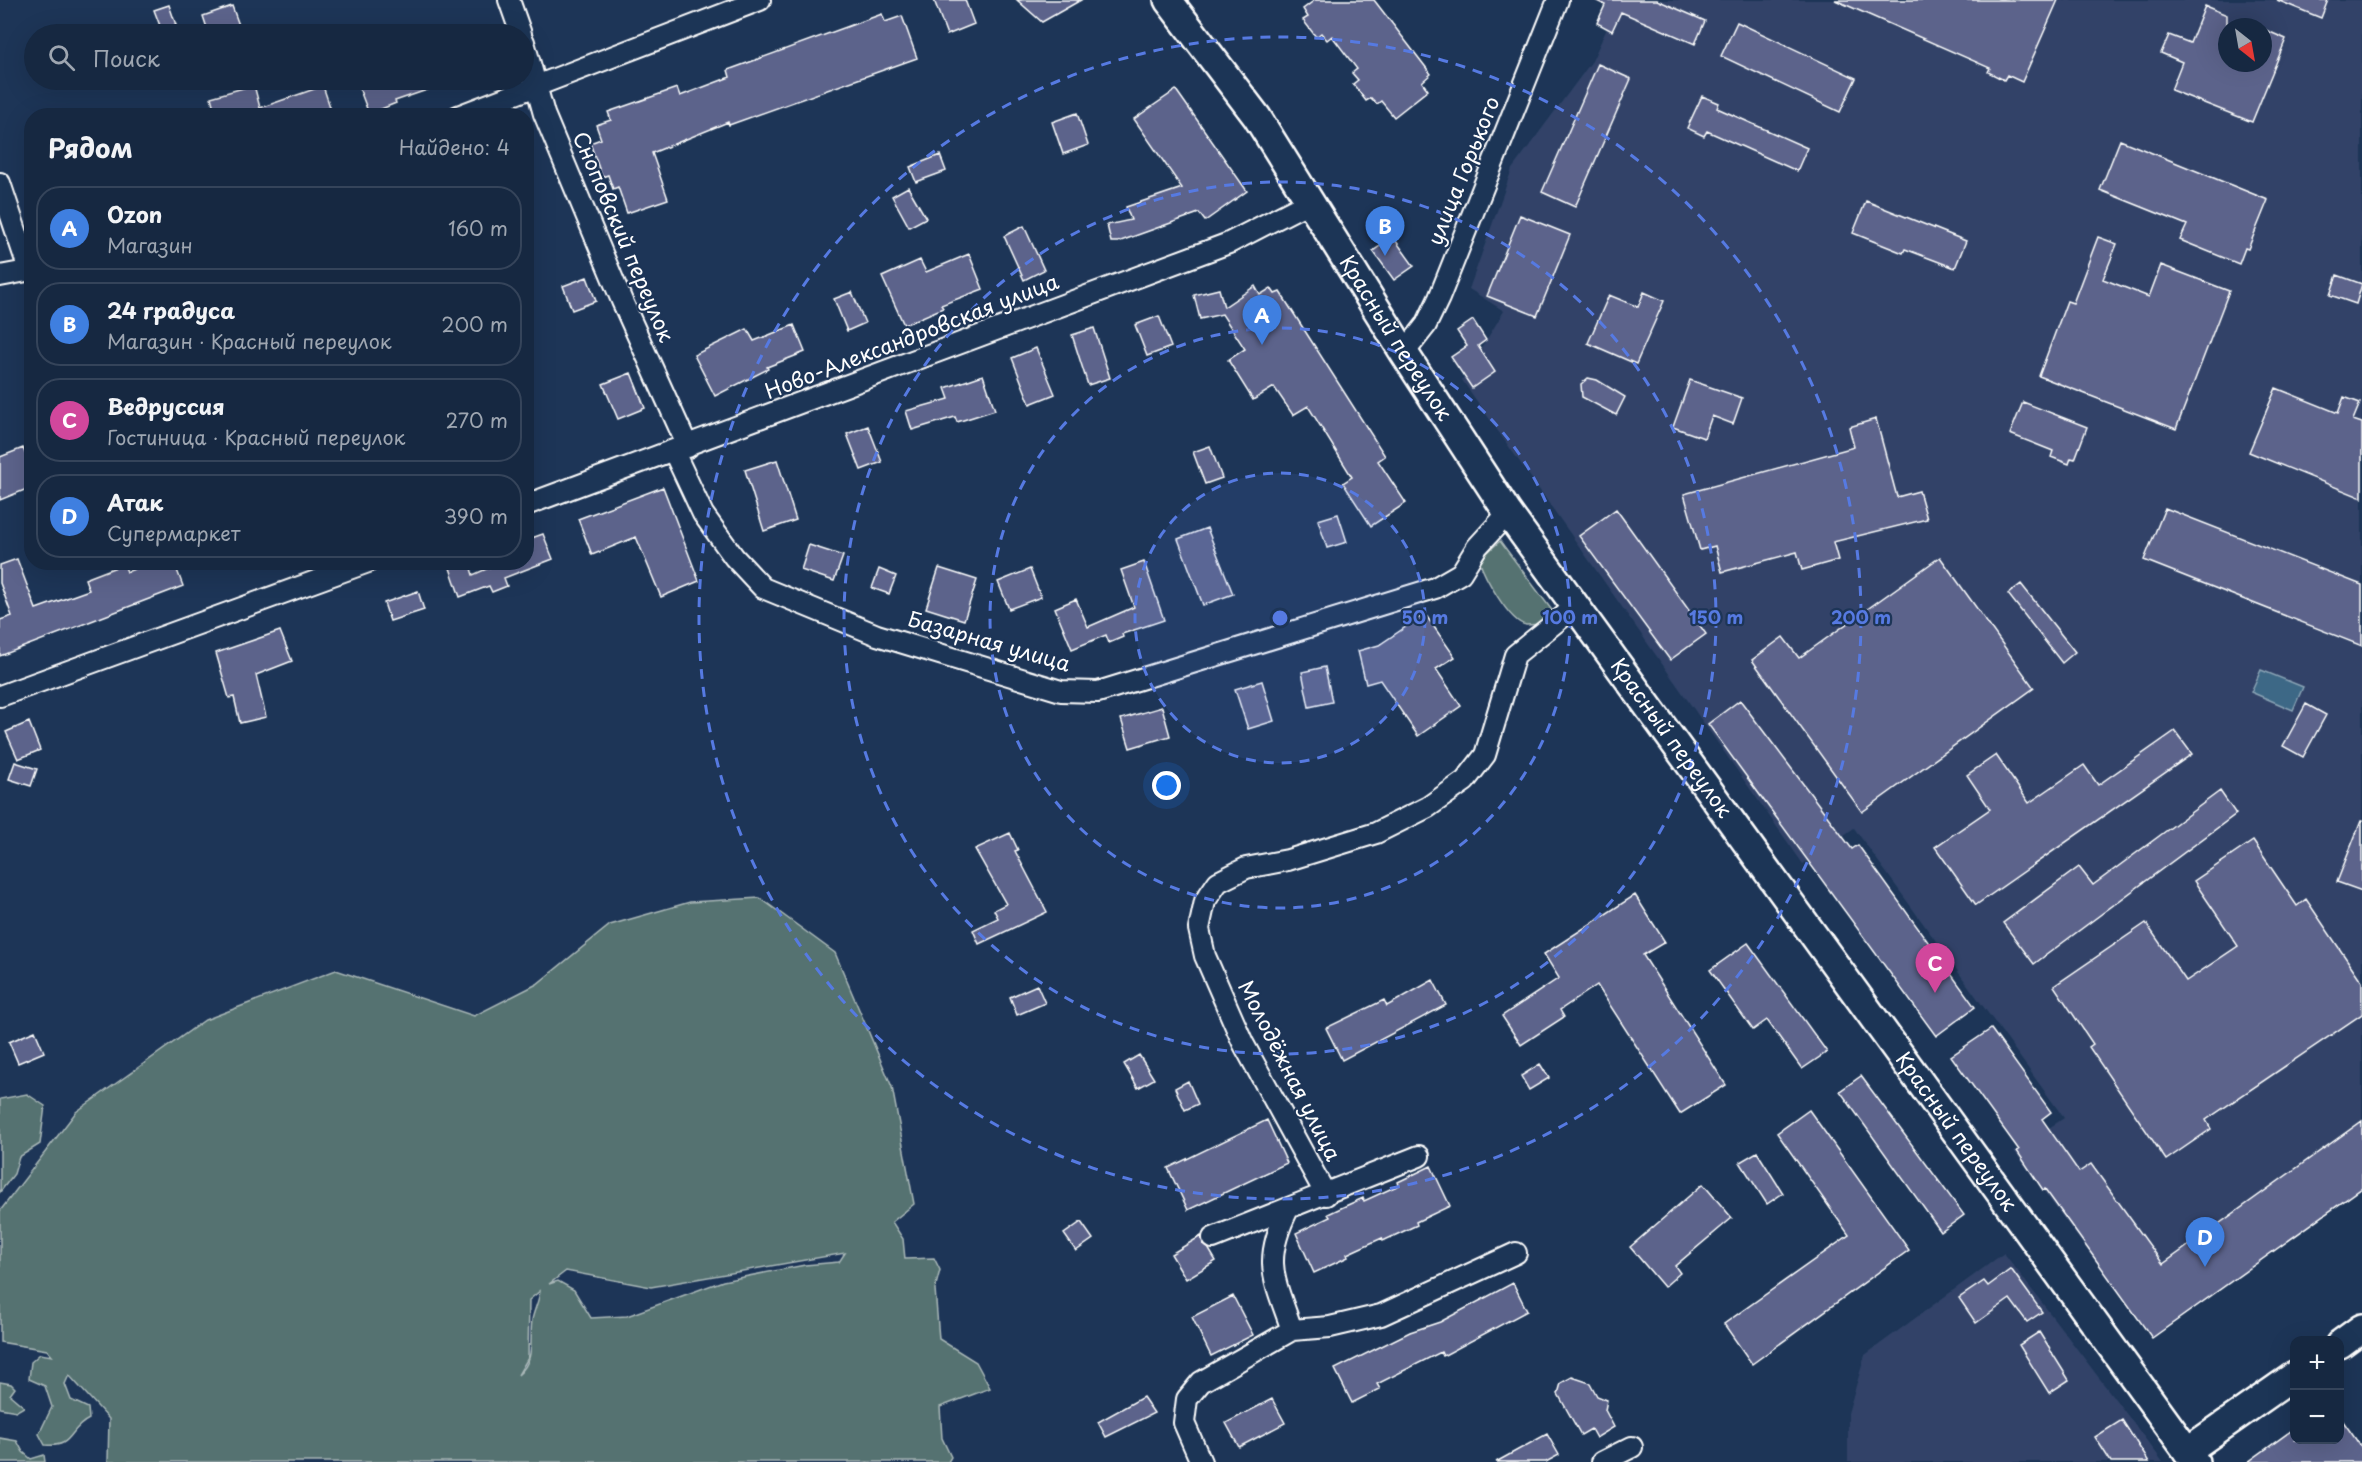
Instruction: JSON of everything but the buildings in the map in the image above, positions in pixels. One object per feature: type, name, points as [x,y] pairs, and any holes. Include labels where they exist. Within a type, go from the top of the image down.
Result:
[{"type":"main road","name":"Красный переулок","points":[[1168,0],[1257,117],[1404,353],[1508,513],[2191,1456]]},
{"type":"main road","points":[[2344,1341],[2362,1328]]},
{"type":"main road","points":[[2191,1456],[2290,1380]]},
{"type":"street","points":[[509,0],[517,24]]},
{"type":"street","points":[[536,85],[760,0]]},
{"type":"street","name":"улица Горького","points":[[1404,353],[1426,325],[1439,298],[1558,0]]},
{"type":"street","name":"Сноповский переулок","points":[[534,78],[544,114],[681,449]]},
{"type":"street","points":[[478,108],[523,90]]},
{"type":"street","points":[[0,183],[24,253]]},
{"type":"street","name":"Ново-Александровская улица","points":[[534,502],[1229,243],[1309,202]]},
{"type":"street","points":[[0,276],[24,271]]},
{"type":"street","name":"Базарная улица","points":[[681,449],[703,514],[734,557],[763,588],[877,635],[1061,691],[1098,692],[1435,588],[1461,573],[1477,547],[1508,513]]},
{"type":"street","points":[[0,696],[346,570]]},
{"type":"street","name":"Молодёжная улица","points":[[1326,1195],[1248,1053],[1205,956],[1199,928],[1205,901],[1218,882],[1246,868],[1288,860],[1376,833],[1428,807],[1465,782],[1485,755],[1515,655],[1575,608]]},
{"type":"street","points":[[1213,1238],[1326,1195],[1419,1156]]},
{"type":"street","points":[[1288,1209],[1276,1234],[1271,1259],[1277,1288],[1292,1330]]},
{"type":"street","points":[[1201,1462],[1184,1423],[1187,1399],[1201,1382],[1292,1330],[1330,1327],[1381,1315],[1516,1253]]},
{"type":"street","points":[[1602,1462],[1632,1447]]},
{"type":"shaded area","points":[[1620,0],[2362,0],[2362,1188],[2152,1338],[2014,1151],[2064,1118],[1854,828],[1803,864],[1462,380],[1504,311],[1469,289],[1512,169],[1592,61]]},
{"type":"shaded area","points":[[2261,670],[2303,687],[2293,710],[2251,692]]},
{"type":"shaded area","points":[[2004,1253],[2163,1462],[1848,1462],[1848,1413],[1865,1355]]},
{"type":"green space","points":[[1500,541],[1554,613],[1545,623],[1526,625],[1519,622],[1505,607],[1492,587],[1479,560]]},
{"type":"green space","points":[[760,898],[835,953],[892,1087],[914,1204],[892,1222],[903,1239],[905,1259],[934,1258],[940,1270],[935,1289],[939,1339],[976,1362],[990,1388],[940,1407],[942,1438],[951,1457],[948,1462],[108,1462],[109,1419],[69,1375],[65,1384],[71,1400],[88,1408],[89,1419],[61,1444],[45,1445],[39,1434],[52,1407],[45,1386],[29,1379],[31,1362],[40,1354],[52,1356],[47,1350],[0,1342],[0,1211],[76,1112],[205,1020],[336,970],[474,1016],[537,984],[610,925],[690,902]],"holes":[[[845,1253],[839,1262],[805,1265],[723,1281],[627,1316],[591,1318],[574,1290],[558,1281],[549,1284],[566,1271],[651,1287]],[[540,1291],[532,1320],[530,1356],[524,1369],[518,1375],[528,1358],[529,1300]]]},
{"type":"green space","points":[[27,1094],[45,1106],[40,1144],[19,1157],[14,1174],[0,1192],[0,1099]]},
{"type":"green space","points":[[0,1382],[11,1384],[15,1388],[10,1395],[24,1407],[17,1411],[0,1408]]},
{"type":"green space","points":[[0,1438],[17,1441],[23,1452],[31,1459],[44,1455],[45,1462],[0,1462]]},
{"type":"place","name":"24 градуса","points":[[1385,256]]},
{"type":"place","name":"Ozon","points":[[1262,345]]},
{"type":"place","name":"Ведруссия","points":[[1935,993]]},
{"type":"place","name":"Атак","points":[[2205,1267]]}]
